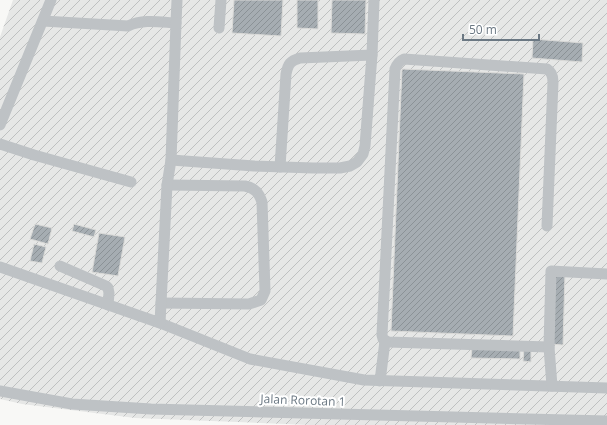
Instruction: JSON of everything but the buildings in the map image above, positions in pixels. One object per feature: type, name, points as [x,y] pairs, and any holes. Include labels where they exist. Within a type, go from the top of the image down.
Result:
[{"type":"street","points":[[0,125],[51,0]]},
{"type":"street","points":[[160,324],[167,185],[171,160],[177,0]]},
{"type":"street","points":[[219,28],[221,0]]},
{"type":"street","points":[[171,160],[280,167],[340,168],[350,166],[357,162],[363,154],[365,146],[372,54],[374,0]]},
{"type":"street","points":[[43,21],[128,26],[133,23],[147,21],[176,23]]},
{"type":"street","points":[[280,167],[286,74],[289,64],[293,60],[300,58],[372,54]]},
{"type":"street","points":[[380,381],[385,341],[382,335],[395,69],[400,61],[412,60],[547,69],[550,71],[554,82],[547,226]]},
{"type":"street","points":[[0,144],[131,182]]},
{"type":"street","points":[[161,303],[249,304],[261,300],[264,291],[262,202],[260,195],[256,190],[245,186],[167,185]]},
{"type":"street","points":[[60,266],[106,286],[109,293],[108,305]]},
{"type":"street","points":[[0,267],[160,324],[250,359],[364,380],[607,388]]},
{"type":"street","points":[[552,386],[549,347],[551,271],[607,274]]},
{"type":"street","points":[[385,341],[549,347]]},
{"type":"street","name":"Jalan Rorotan 1","points":[[0,391],[72,404],[151,409],[590,423],[607,421]]},
{"type":"shaded area","points":[[13,0],[607,0],[607,425],[310,425],[135,418],[22,404],[0,399],[0,37]]}]
